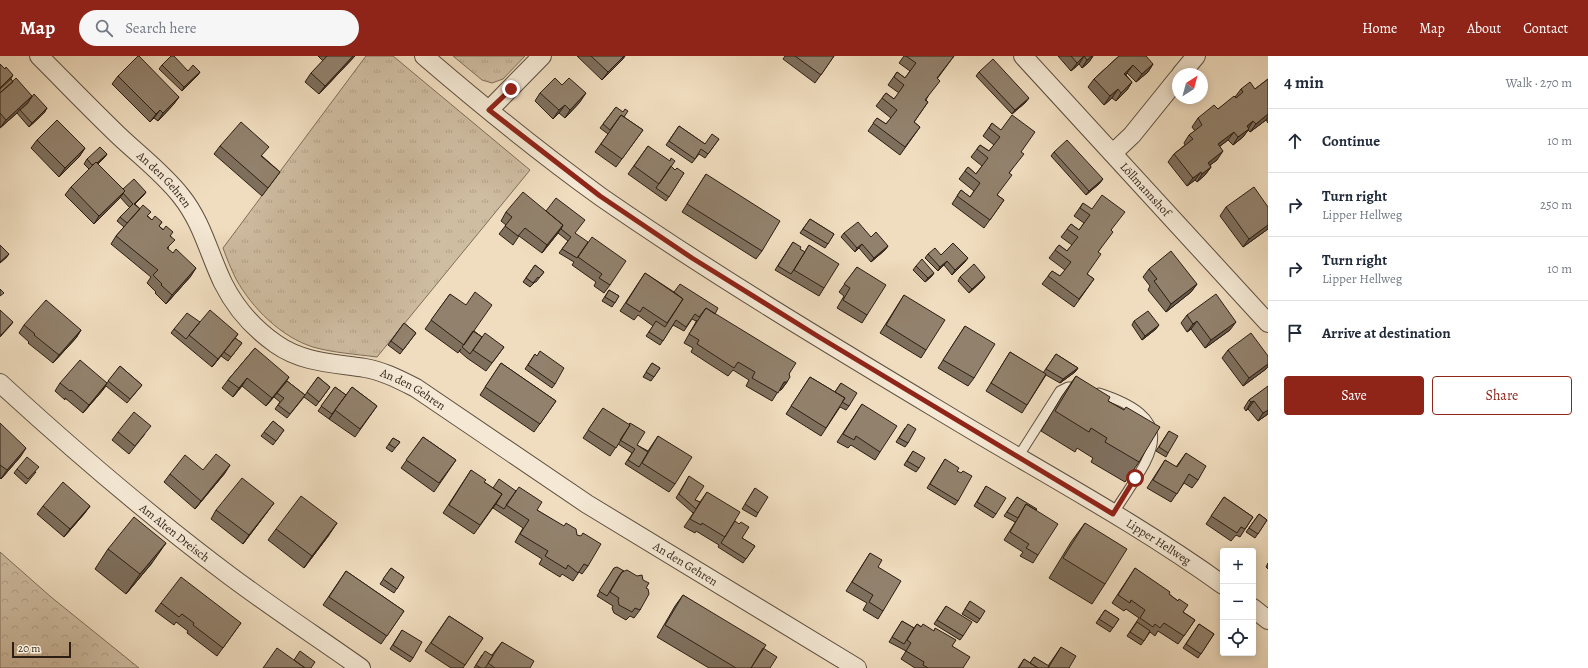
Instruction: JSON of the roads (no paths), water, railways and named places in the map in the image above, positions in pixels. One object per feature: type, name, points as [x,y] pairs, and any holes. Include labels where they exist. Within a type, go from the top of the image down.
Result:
[{"type":"street","name":"An den Gehren","points":[[39,56],[117,134],[172,185],[182,197],[202,229],[223,282],[232,300],[244,315],[264,335],[277,345],[305,359],[339,366],[367,368],[395,377],[416,388],[587,504],[857,668]]},
{"type":"street","name":"Lipper Hellweg","points":[[424,56],[489,110],[600,196],[692,258],[807,330],[1113,514],[1192,563],[1222,584]]},
{"type":"street","points":[[489,110],[542,56]]},
{"type":"street","name":"Löllmannshof","points":[[1023,56],[1268,323]]},
{"type":"street","points":[[1186,68],[1196,56]]},
{"type":"street","points":[[1113,153],[1132,135],[1172,85]]},
{"type":"street","name":"Am Alten Dreisch","points":[[0,383],[78,453],[189,544],[230,576],[361,668]]},
{"type":"street","points":[[1256,610],[1268,620]]},
{"type":"lane","points":[[1018,457],[1060,390],[1077,386],[1102,393],[1128,404],[1144,416],[1152,427],[1154,440],[1150,454],[1113,514]]}]
